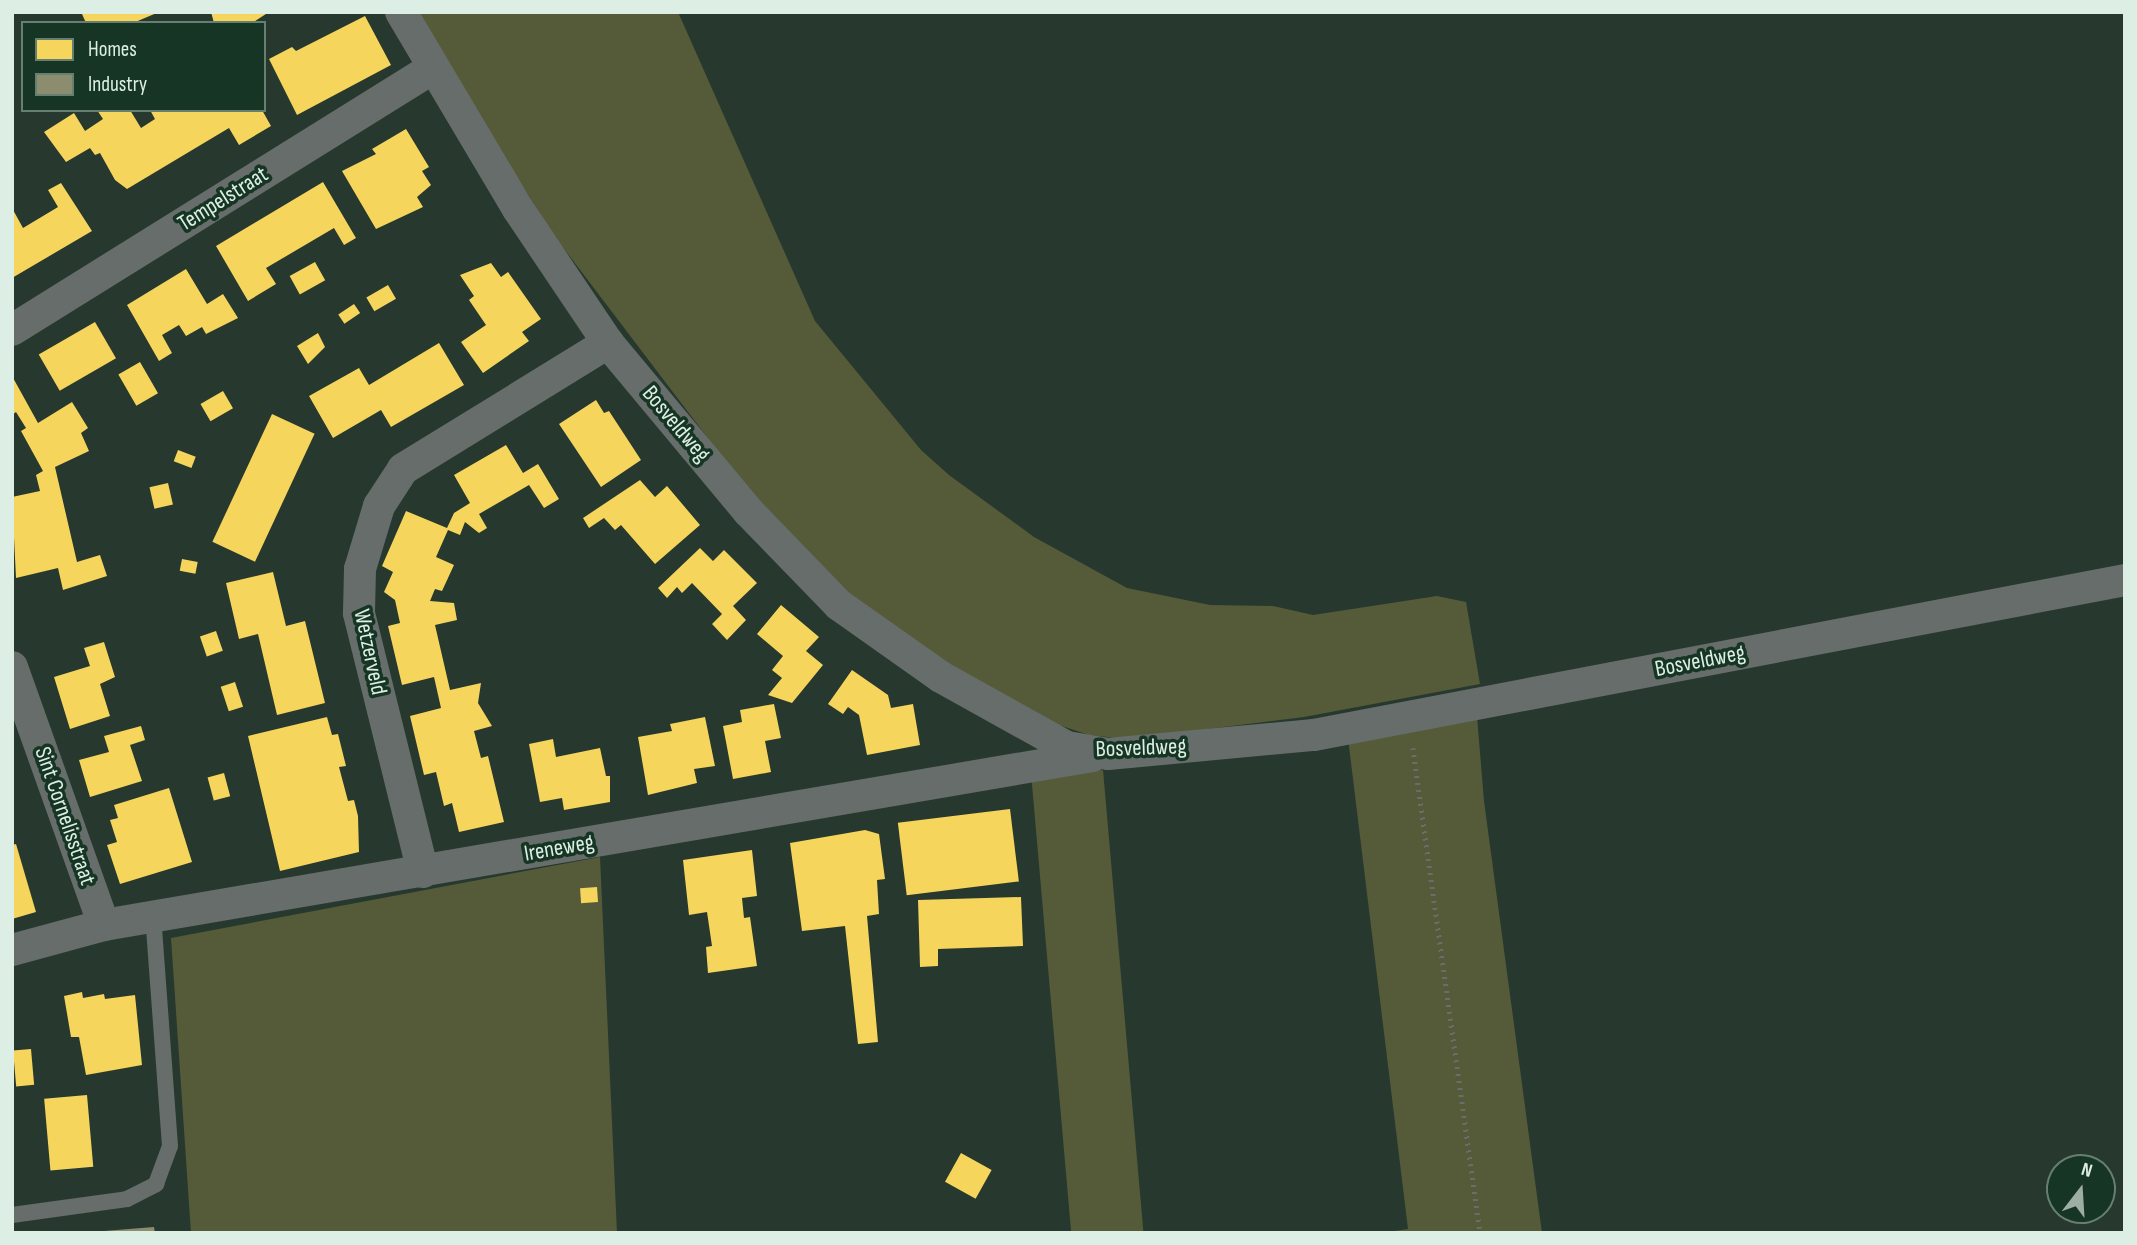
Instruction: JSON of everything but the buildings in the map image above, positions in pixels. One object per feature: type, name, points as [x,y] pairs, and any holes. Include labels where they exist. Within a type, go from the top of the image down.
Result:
[{"type":"street","name":"Bosveldweg","points":[[401,12],[518,209],[608,342],[748,511],[839,605],[941,677],[1067,747],[1108,754],[1314,734],[2125,580]]},
{"type":"street","name":"Tempelstraat","points":[[12,330],[433,68]]},
{"type":"street","name":"Wetzerveld","points":[[423,872],[359,613],[360,569],[379,506],[402,469],[608,342]]},
{"type":"street","name":"Sint Cornelisstraat","points":[[12,667],[104,925]]},
{"type":"street","name":"Ireneweg","points":[[12,950],[104,925],[1108,754]]},
{"type":"lane","points":[[12,1215],[127,1199],[156,1184],[170,1146],[153,917]]},
{"type":"path","points":[[1409,716],[1480,1233]]},
{"type":"green space","points":[[414,12],[678,12],[815,321],[921,450],[949,475],[1034,537],[1127,588],[1210,605],[1273,606],[1313,615],[1437,596],[1466,602],[1480,684],[1304,717],[1127,739],[1089,735],[1044,720],[992,692],[864,608],[739,479],[552,233]]},
{"type":"green space","points":[[1477,716],[1484,801],[1542,1233],[1380,1233],[1408,1229],[1348,738]]},
{"type":"green space","points":[[1103,770],[1144,1233],[1071,1233],[1031,776]]},
{"type":"green space","points":[[600,857],[617,1233],[191,1233],[171,938]]}]
